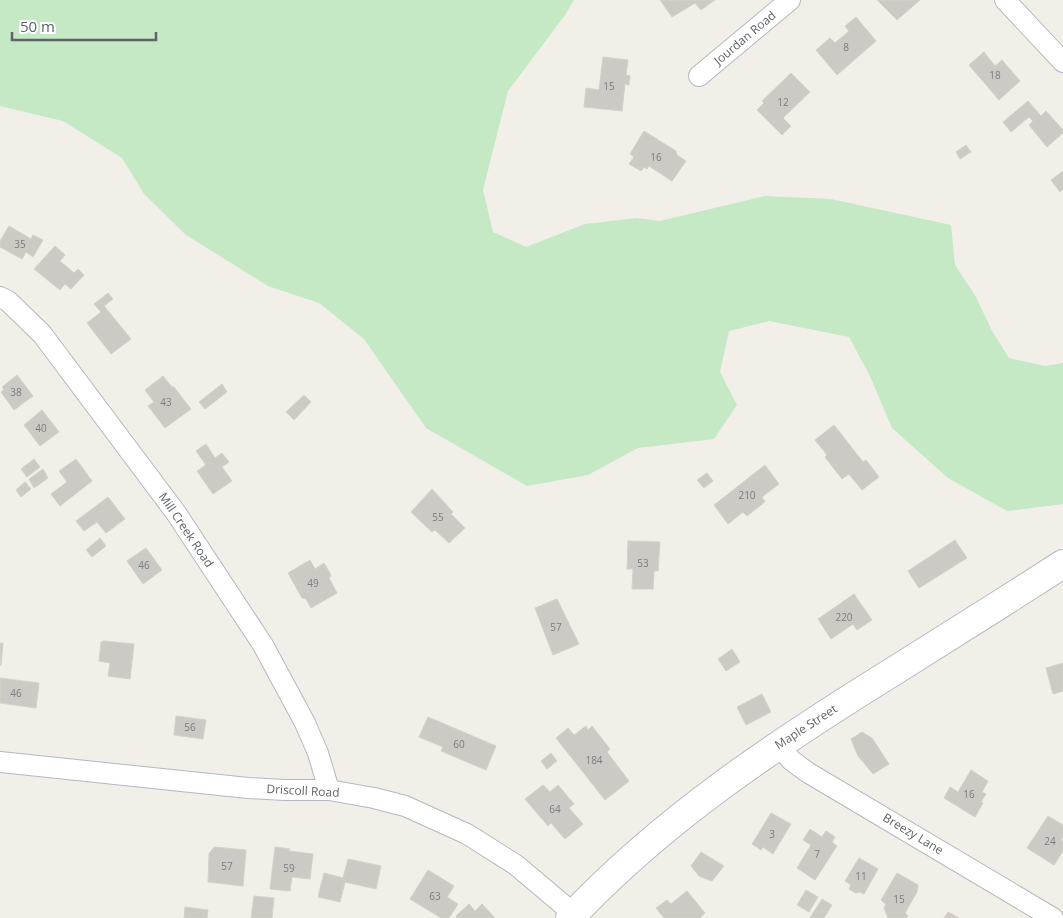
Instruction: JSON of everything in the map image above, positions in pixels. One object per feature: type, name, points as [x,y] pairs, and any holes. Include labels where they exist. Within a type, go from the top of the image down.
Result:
[{"type":"street","name":"Jourdan Road","points":[[699,76],[790,0]]},
{"type":"street","points":[[1005,0],[1063,62]]},
{"type":"street","name":"Mill Creek Road","points":[[0,297],[8,301],[42,334],[181,521],[263,645],[305,723],[318,753],[329,790]]},
{"type":"street","name":"Maple Street","points":[[572,916],[613,874],[655,836],[713,791],[778,745],[1063,564]]},
{"type":"street","name":"Breezy Lane","points":[[778,745],[807,772],[1053,918]]},
{"type":"street","name":"Driscoll Road","points":[[0,762],[248,788],[329,790],[406,806],[466,834],[516,865],[572,916]]},
{"type":"green space","points":[[0,0],[574,0],[565,15],[508,91],[483,190],[493,232],[526,247],[585,224],[637,218],[660,221],[765,196],[831,199],[951,225],[955,265],[976,297],[992,331],[1009,358],[1045,366],[1063,363],[1063,504],[1007,511],[948,478],[892,428],[870,376],[849,337],[769,321],[729,331],[720,372],[737,405],[714,439],[638,448],[588,475],[527,486],[426,428],[364,339],[319,303],[268,286],[186,235],[144,194],[122,158],[63,121],[0,106]]},
{"type":"building","points":[[660,0],[715,0],[701,10],[695,3],[672,17]]},
{"type":"building","points":[[877,0],[920,0],[897,20]]},
{"type":"building","points":[[856,17],[876,41],[837,75],[816,50],[830,38],[835,43],[849,31],[845,26]]},
{"type":"building","points":[[984,52],[995,66],[1002,60],[1020,81],[999,100],[969,65]]},
{"type":"building","points":[[603,57],[628,60],[626,75],[630,76],[629,85],[625,84],[622,111],[584,107],[586,88],[599,90]]},
{"type":"building","points":[[791,73],[810,92],[783,118],[791,126],[782,135],[757,110],[764,103],[762,101]]},
{"type":"building","points":[[1028,101],[1041,116],[1046,111],[1063,130],[1063,133],[1047,147],[1029,125],[1033,121],[1029,117],[1011,132],[1003,122]]},
{"type":"building","points":[[644,131],[676,151],[677,155],[686,161],[672,181],[649,166],[647,169],[644,167],[641,171],[629,164],[634,157],[630,154]]},
{"type":"building","points":[[966,145],[971,152],[960,159],[956,152]]},
{"type":"building","points":[[1063,171],[1063,189],[1060,192],[1051,180]]},
{"type":"building","points":[[9,226],[31,239],[33,235],[43,240],[33,257],[26,252],[22,259],[0,247],[0,241]]},
{"type":"building","points":[[55,246],[65,255],[60,261],[74,273],[78,269],[84,275],[71,289],[65,284],[60,290],[34,269]]},
{"type":"building","points":[[108,293],[113,299],[104,306],[131,339],[111,354],[87,323],[101,312],[94,304]]},
{"type":"building","points":[[17,375],[33,396],[14,410],[1,392],[4,389],[2,387]]},
{"type":"building","points":[[163,376],[191,409],[165,428],[148,406],[154,402],[145,390]]},
{"type":"building","points":[[222,384],[227,392],[205,409],[199,402]]},
{"type":"building","points":[[304,395],[311,402],[294,420],[286,412]]},
{"type":"building","points":[[42,410],[59,432],[40,446],[24,425]]},
{"type":"building","points":[[834,425],[863,462],[866,460],[879,477],[862,490],[849,474],[842,479],[815,440]]},
{"type":"building","points":[[206,444],[215,458],[222,453],[229,462],[222,467],[232,481],[213,494],[197,471],[206,465],[196,451]]},
{"type":"building","points":[[34,459],[40,467],[27,477],[21,469]]},
{"type":"building","points":[[76,459],[92,481],[60,506],[51,494],[67,482],[59,471]]},
{"type":"building","points":[[765,465],[779,484],[762,497],[765,502],[747,516],[743,512],[728,524],[714,505]]},
{"type":"building","points":[[43,469],[48,478],[34,488],[29,479]]},
{"type":"building","points":[[707,473],[713,481],[704,488],[697,480]]},
{"type":"building","points":[[25,482],[31,489],[21,497],[16,490]]},
{"type":"building","points":[[432,489],[453,512],[451,514],[465,528],[449,543],[435,530],[432,532],[411,512]]},
{"type":"building","points":[[108,497],[125,519],[106,533],[97,522],[84,531],[76,521]]},
{"type":"building","points":[[100,538],[106,546],[92,557],[86,550]]},
{"type":"building","points":[[955,540],[967,558],[919,588],[908,571]]},
{"type":"building","points":[[628,541],[660,542],[658,571],[654,571],[653,589],[632,589],[633,569],[627,569]]},
{"type":"building","points":[[146,548],[162,570],[143,584],[127,561]]},
{"type":"building","points":[[310,560],[315,569],[324,563],[331,575],[329,578],[337,593],[311,608],[306,599],[302,598],[288,573]]},
{"type":"building","points":[[854,594],[872,620],[857,630],[853,624],[831,639],[818,619]]},
{"type":"building","points":[[557,599],[579,644],[553,655],[535,608]]},
{"type":"building","points":[[101,642],[134,644],[130,679],[108,676],[110,663],[99,661]]},
{"type":"building","points":[[0,643],[3,643],[1,665],[0,665]]},
{"type":"building","points":[[732,649],[740,662],[726,671],[718,659]]},
{"type":"building","points":[[1063,663],[1063,691],[1053,694],[1046,668]]},
{"type":"building","points":[[0,678],[39,683],[36,708],[0,703]]},
{"type":"building","points":[[762,694],[771,712],[746,725],[737,707]]},
{"type":"building","points":[[176,716],[206,720],[203,739],[174,735]]},
{"type":"building","points":[[428,717],[496,746],[486,770],[441,751],[443,747],[419,737]]},
{"type":"building","points":[[586,726],[588,730],[592,726],[610,749],[607,752],[629,781],[605,800],[556,738],[568,728],[574,735]]},
{"type":"building","points":[[862,732],[872,738],[889,764],[873,774],[858,756],[851,739]]},
{"type":"building","points":[[551,753],[557,761],[547,769],[541,761]]},
{"type":"building","points":[[971,770],[988,781],[982,792],[986,794],[981,802],[983,803],[975,817],[944,798],[950,787],[958,792]]},
{"type":"building","points":[[543,785],[550,792],[558,785],[574,804],[569,808],[583,824],[565,839],[551,823],[548,826],[525,799]]},
{"type":"building","points":[[771,813],[791,824],[773,854],[763,847],[761,850],[752,844]]},
{"type":"building","points":[[1048,816],[1063,825],[1061,840],[1063,841],[1063,851],[1054,865],[1027,848]]},
{"type":"building","points":[[810,829],[822,837],[826,831],[835,837],[832,842],[837,846],[815,880],[797,868],[811,845],[803,840]]},
{"type":"building","points":[[214,847],[246,850],[243,886],[208,882],[209,854]]},
{"type":"building","points":[[275,847],[313,854],[310,879],[292,877],[290,891],[270,889]]},
{"type":"building","points":[[701,852],[724,866],[712,881],[699,876],[691,866]]},
{"type":"building","points":[[859,858],[878,869],[864,894],[856,893],[849,889],[851,885],[845,881]]},
{"type":"building","points":[[348,859],[381,866],[376,889],[345,882],[340,902],[318,897],[324,873],[343,878]]},
{"type":"building","points":[[428,870],[454,886],[447,897],[458,904],[449,918],[441,918],[410,899]]},
{"type":"building","points":[[897,873],[918,885],[917,892],[905,913],[908,916],[906,918],[888,918],[884,908],[886,904],[881,900]]},
{"type":"building","points":[[806,890],[818,897],[809,912],[797,905]]},
{"type":"building","points":[[687,891],[705,913],[700,918],[664,918],[656,908],[667,900],[671,904]]},
{"type":"building","points":[[254,896],[274,898],[272,918],[251,918]]},
{"type":"building","points":[[822,899],[832,905],[824,918],[810,918]]},
{"type":"building","points":[[469,904],[475,911],[482,904],[495,918],[457,918],[456,916]]},
{"type":"building","points":[[185,907],[208,910],[207,918],[184,918]]},
{"type":"building","points":[[948,912],[959,918],[944,918]]}]
